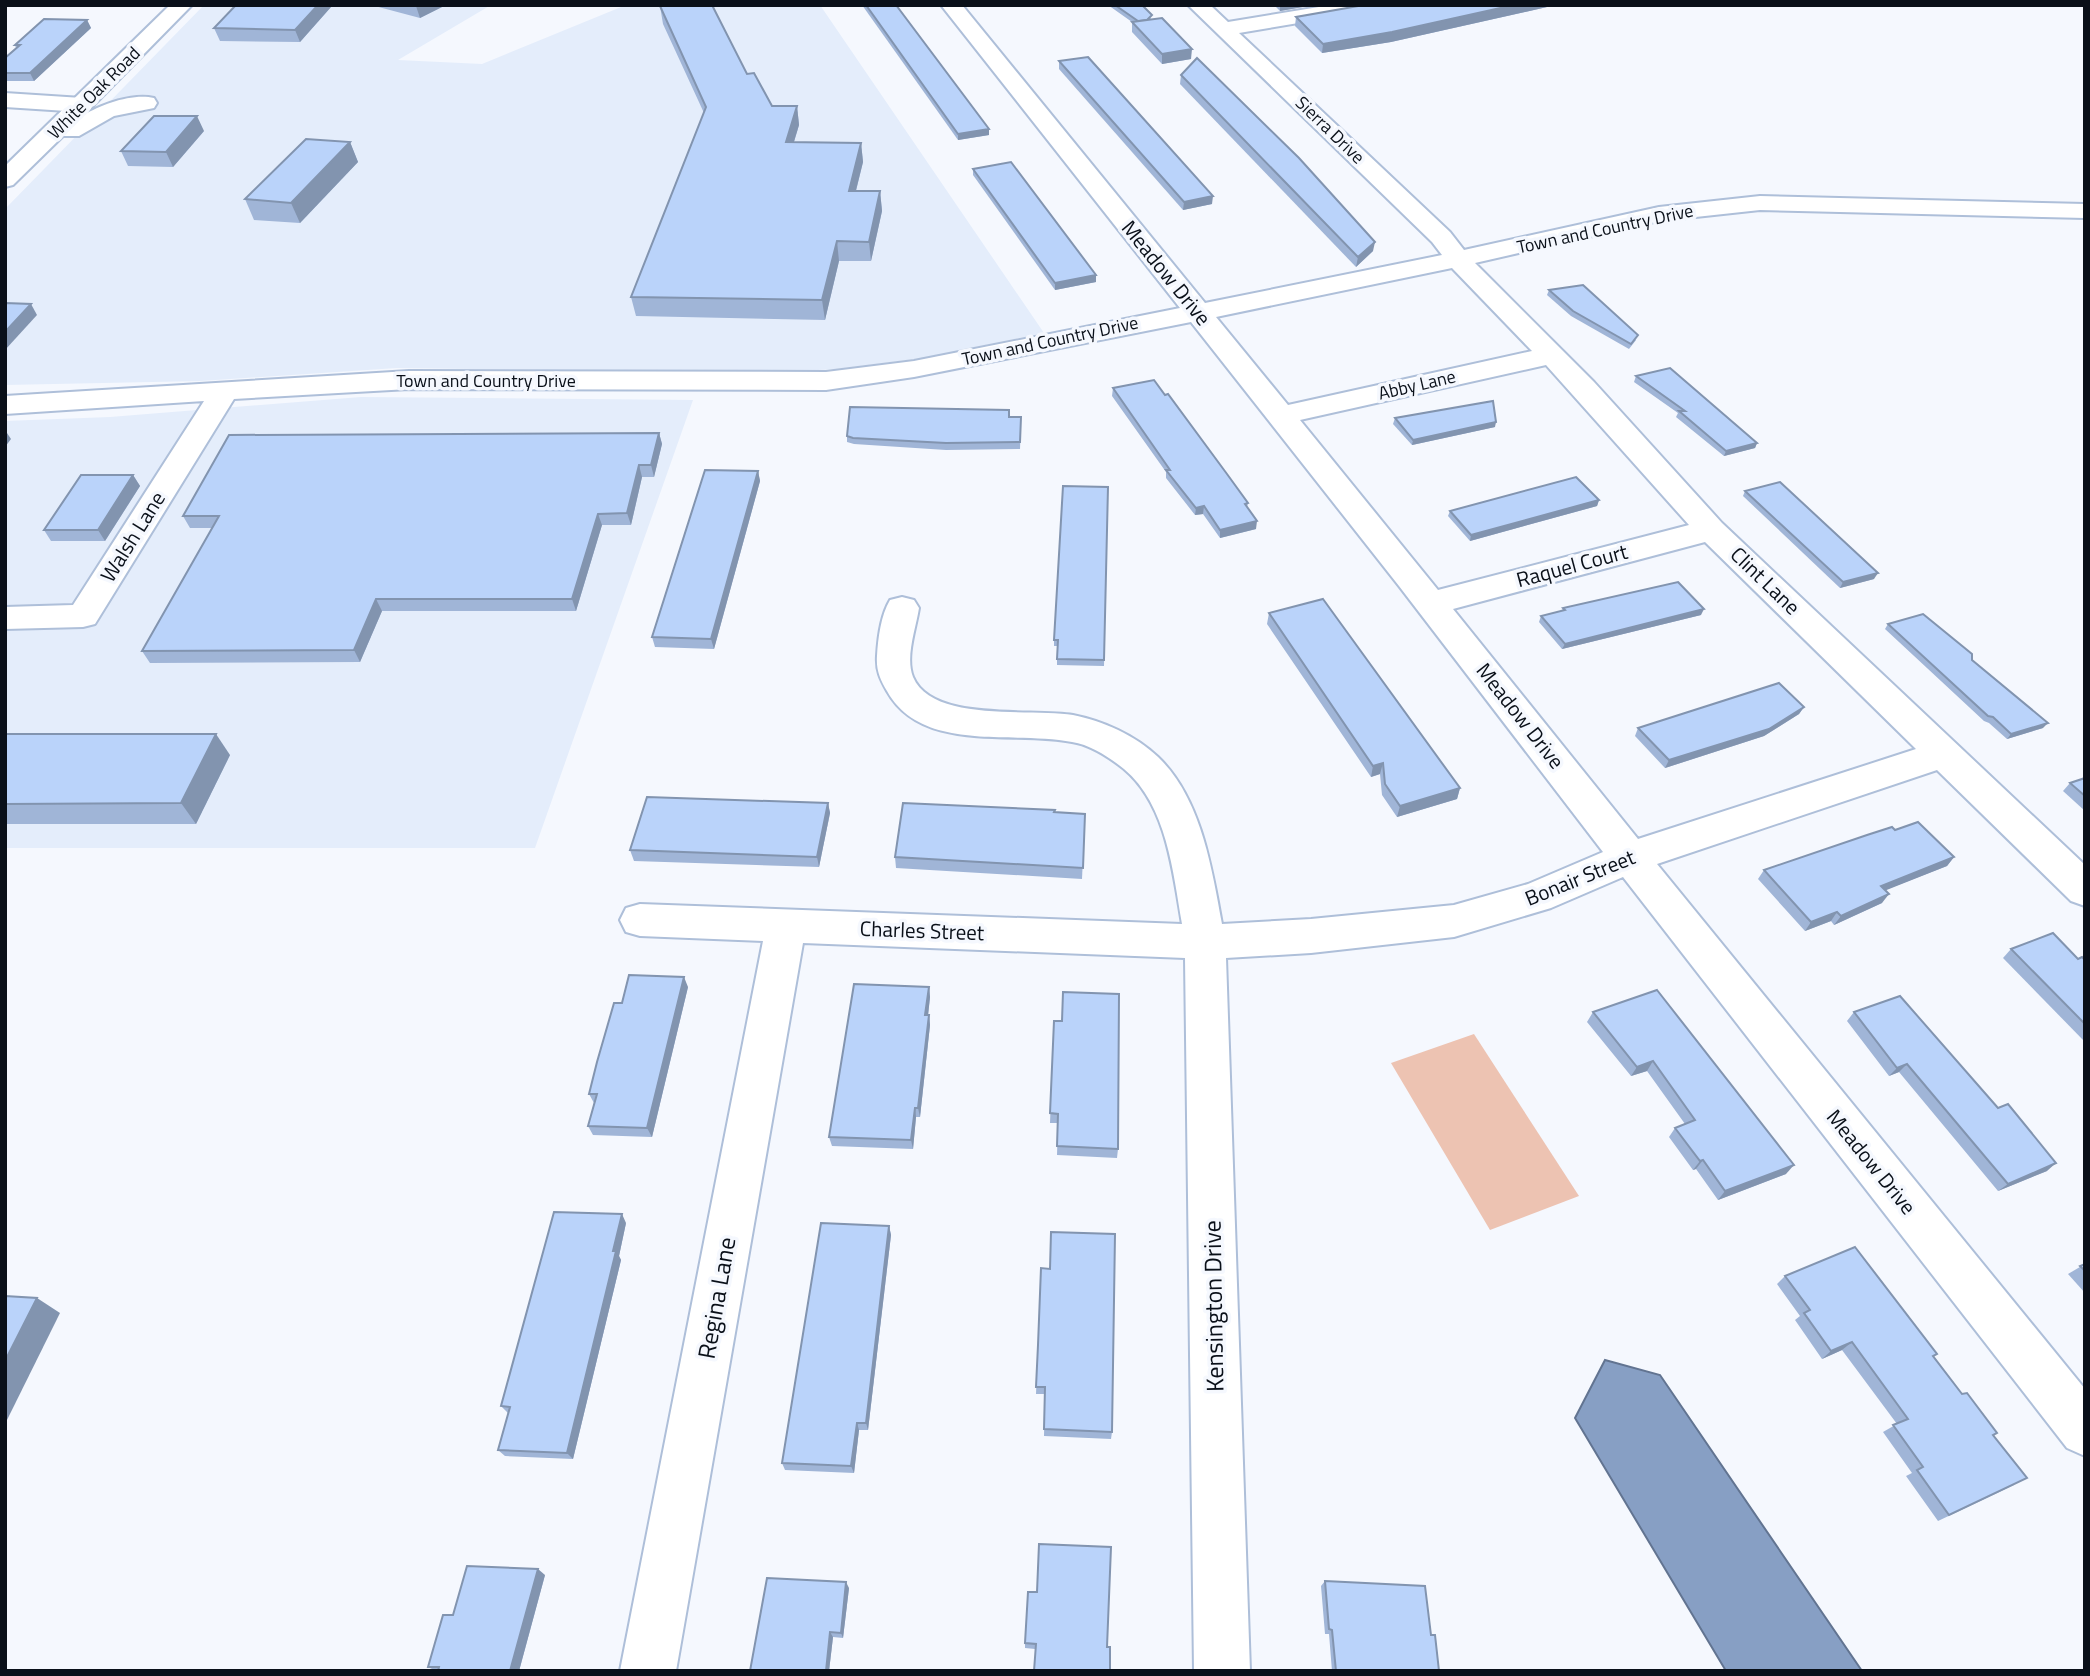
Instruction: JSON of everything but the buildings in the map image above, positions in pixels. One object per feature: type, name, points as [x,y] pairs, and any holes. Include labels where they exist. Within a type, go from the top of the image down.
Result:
[{"type":"street","name":"White Oak Road","points":[[7,178],[182,5]]},
{"type":"street","name":"Meadow Drive","points":[[951,5],[1432,603],[2085,1430]]},
{"type":"street","name":"Sierra Drive","points":[[1198,5],[1441,237],[1457,260]]},
{"type":"street","points":[[1223,29],[1370,5]]},
{"type":"street","points":[[7,178],[86,121],[107,111],[146,103],[124,91],[140,48]]},
{"type":"street","points":[[5,100],[82,105]]},
{"type":"street","name":"Town and Country Drive","points":[[5,405],[409,380],[826,381],[914,369],[1457,260],[1659,214],[1760,203],[2085,211]]},
{"type":"street","name":"Clint Lane","points":[[1457,260],[1471,278],[1552,355],[1712,530],[2085,890]]},
{"type":"street","name":"Abby Lane","points":[[1282,415],[1552,355]]},
{"type":"street","name":"Walsh Lane","points":[[5,618],[83,616],[223,392]]},
{"type":"street","name":"Raquel Court","points":[[1432,603],[1712,530]]},
{"type":"street","name":"Kensington Drive","points":[[902,608],[894,661],[895,675],[903,692],[918,706],[938,716],[962,722],[1045,723],[1076,729],[1106,740],[1132,755],[1153,775],[1168,798],[1195,882],[1205,942],[1222,1671]]},
{"type":"street","name":"Bonair Street","points":[[1205,942],[1311,936],[1454,921],[1537,897],[1631,857],[1943,754]]},
{"type":"street","name":"Charles Street","points":[[640,920],[1205,942]]},
{"type":"street","name":"Regina Lane","points":[[648,1671],[786,926]]},
{"type":"shaded area","points":[[204,5],[491,5],[398,60],[482,64],[626,5],[820,5],[1044,333],[923,358],[837,369],[769,373],[397,368],[201,381],[5,385],[5,209]]},
{"type":"shaded area","points":[[361,397],[693,400],[535,848],[5,848],[5,421],[110,417]]},
{"type":"shaded area","points":[[1474,1034],[1579,1196],[1490,1230],[1391,1063]]},
{"type":"water","points":[[1605,1360],[1660,1375],[1862,1671],[1726,1671],[1575,1418]]}]
